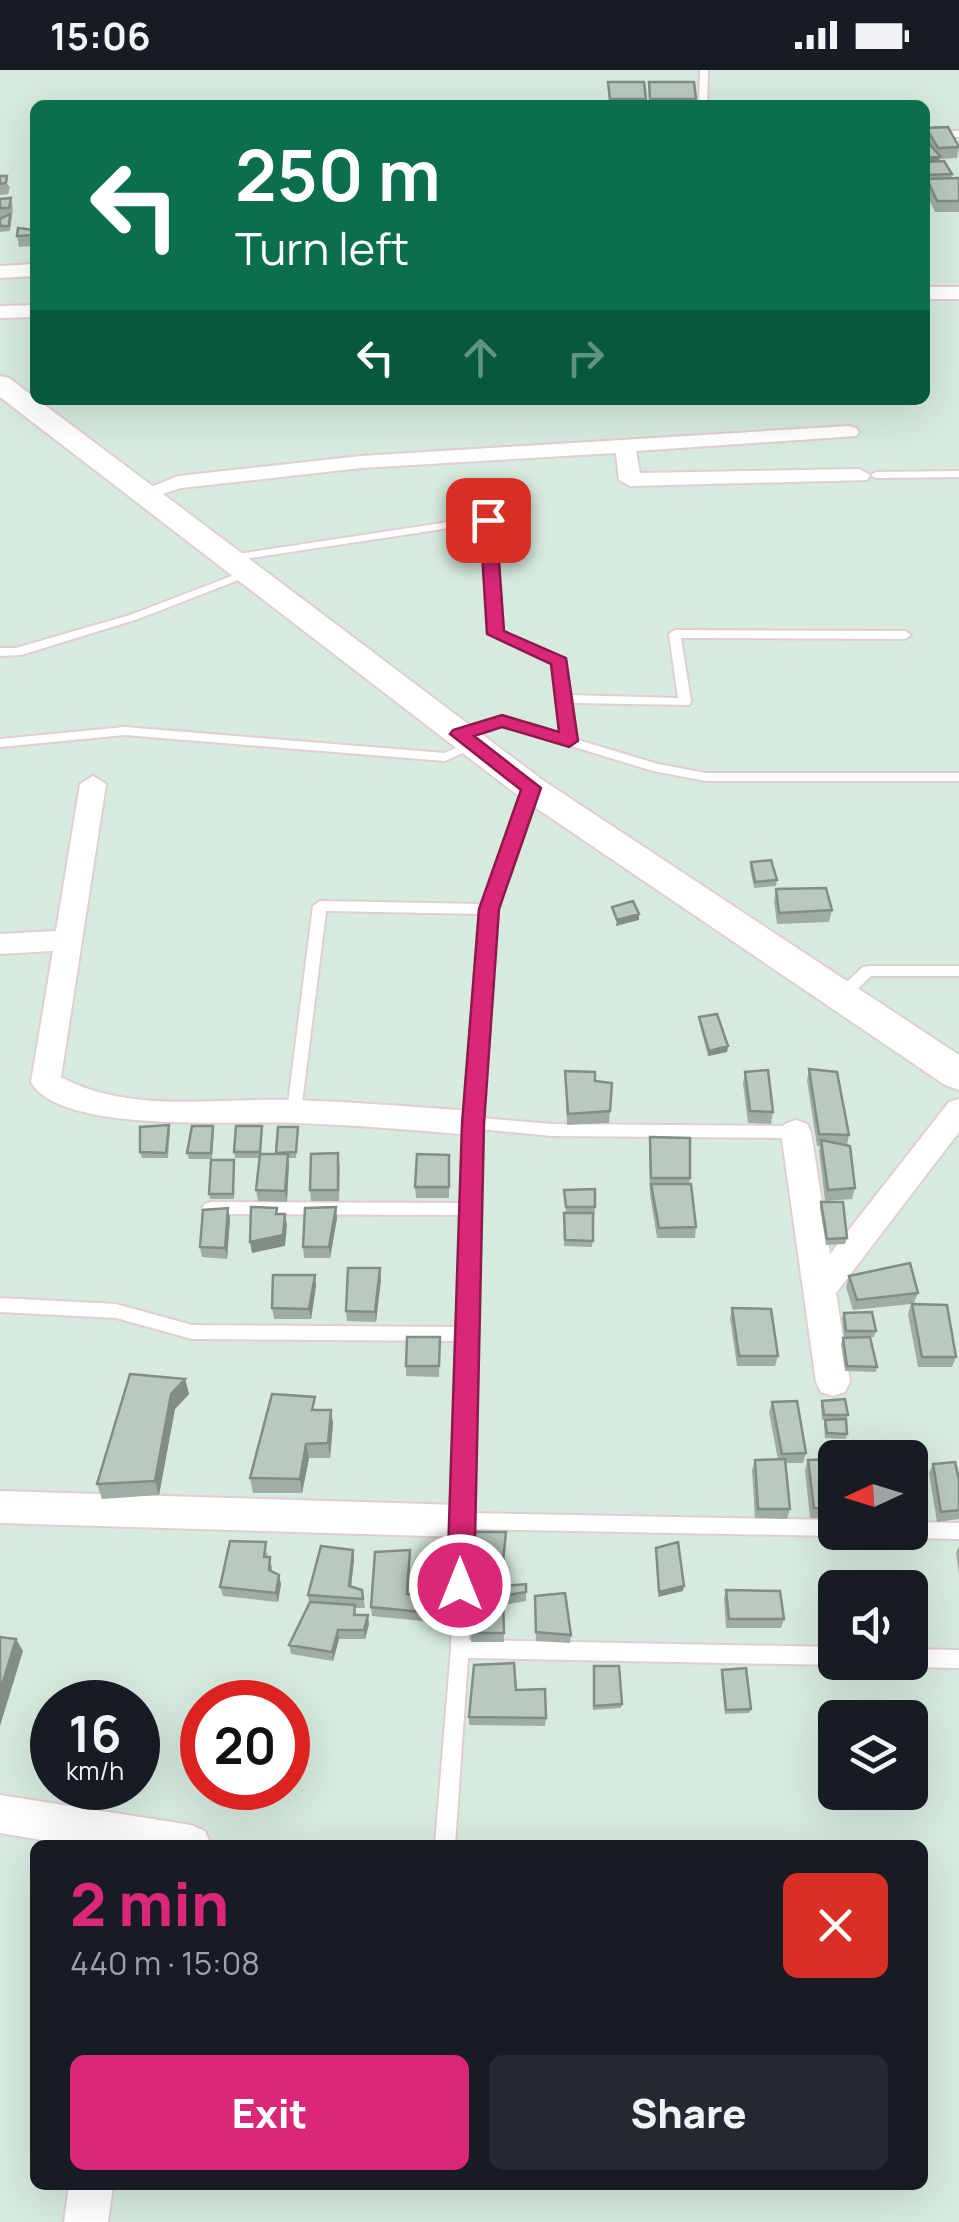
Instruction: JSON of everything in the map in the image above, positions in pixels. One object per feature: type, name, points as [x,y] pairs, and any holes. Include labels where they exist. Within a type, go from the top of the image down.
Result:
[{"type":"main road","points":[[6,393],[147,493],[532,788],[839,998],[959,1075]]},
{"type":"street","points":[[0,272],[30,270]]},
{"type":"street","points":[[930,293],[959,294]]},
{"type":"street","points":[[0,312],[30,311]]},
{"type":"street","points":[[147,493],[178,482],[361,462],[848,432]]},
{"type":"street","points":[[625,446],[630,480],[868,475]]},
{"type":"street","points":[[94,784],[46,1082],[61,1094],[136,1110],[294,1111],[473,1124]]},
{"type":"street","points":[[0,944],[66,940]]},
{"type":"street","points":[[819,1290],[959,1110]]},
{"type":"street","points":[[796,1132],[833,1382]]},
{"type":"street","points":[[0,1506],[461,1521]]},
{"type":"street","points":[[0,1814],[158,1840]]},
{"type":"street","points":[[86,2222],[90,2190]]},
{"type":"lane","points":[[703,100],[704,70]]},
{"type":"lane","points":[[930,134],[959,134]]},
{"type":"lane","points":[[868,475],[959,474]]},
{"type":"lane","points":[[0,652],[17,652],[134,617],[240,565],[488,520],[496,634],[560,662],[569,741]]},
{"type":"lane","points":[[564,699],[685,702],[675,634],[905,636]]},
{"type":"lane","points":[[0,742],[125,731],[444,756],[502,721],[706,777],[959,777]]},
{"type":"lane","points":[[446,1840],[460,1650],[473,1124],[489,909],[532,788]]},
{"type":"lane","points":[[294,1111],[320,906],[489,909]]},
{"type":"lane","points":[[839,998],[868,971],[959,971]]},
{"type":"lane","points":[[473,1124],[552,1130],[796,1132]]},
{"type":"lane","points":[[210,1208],[470,1208]]},
{"type":"lane","points":[[0,1305],[116,1311],[192,1332],[466,1334]]},
{"type":"lane","points":[[461,1521],[818,1528]]},
{"type":"lane","points":[[928,1530],[959,1530]]},
{"type":"lane","points":[[460,1650],[818,1656]]},
{"type":"lane","points":[[928,1658],[959,1659]]},
{"type":"building","points":[[608,82],[644,82],[646,99],[610,99]]},
{"type":"building","points":[[649,82],[694,82],[696,99],[650,99]]},
{"type":"building","points":[[948,127],[959,147],[938,148],[930,128]]},
{"type":"building","points":[[930,145],[940,156],[930,157]]},
{"type":"building","points":[[944,161],[952,174],[930,175],[930,162]]},
{"type":"building","points":[[959,178],[959,201],[937,201],[930,179]]},
{"type":"building","points":[[11,198],[9,208],[0,208],[0,199]]},
{"type":"building","points":[[10,214],[9,226],[0,226],[0,219]]},
{"type":"building","points":[[18,228],[30,229],[30,235],[17,236]]},
{"type":"building","points":[[771,860],[777,880],[755,882],[751,862]]},
{"type":"building","points":[[826,888],[832,910],[779,913],[776,889]]},
{"type":"building","points":[[633,901],[639,914],[617,920],[612,907]]},
{"type":"building","points":[[717,1014],[728,1046],[709,1051],[699,1017]]},
{"type":"building","points":[[809,1069],[837,1072],[849,1135],[819,1134]]},
{"type":"building","points":[[768,1070],[773,1112],[750,1111],[745,1072]]},
{"type":"building","points":[[565,1071],[595,1072],[595,1081],[612,1083],[610,1111],[568,1114]]},
{"type":"building","points":[[169,1125],[166,1153],[140,1152],[140,1127]]},
{"type":"building","points":[[192,1126],[213,1126],[211,1153],[187,1153]]},
{"type":"building","points":[[236,1126],[262,1126],[260,1152],[234,1152]]},
{"type":"building","points":[[278,1127],[298,1127],[296,1152],[276,1153]]},
{"type":"building","points":[[650,1137],[690,1138],[690,1178],[651,1178]]},
{"type":"building","points":[[821,1140],[850,1146],[855,1188],[828,1190]]},
{"type":"building","points":[[338,1153],[338,1190],[310,1190],[311,1154]]},
{"type":"building","points":[[260,1154],[288,1154],[285,1191],[256,1190]]},
{"type":"building","points":[[417,1154],[449,1155],[449,1187],[415,1187]]},
{"type":"building","points":[[211,1160],[234,1160],[233,1194],[209,1194]]},
{"type":"building","points":[[651,1184],[691,1184],[696,1227],[659,1228]]},
{"type":"building","points":[[595,1189],[595,1207],[566,1207],[564,1190]]},
{"type":"building","points":[[821,1202],[843,1202],[847,1238],[827,1239]]},
{"type":"building","points":[[251,1207],[277,1208],[276,1214],[285,1214],[283,1235],[250,1242]]},
{"type":"building","points":[[336,1207],[329,1247],[303,1247],[305,1208]]},
{"type":"building","points":[[228,1208],[225,1248],[200,1247],[203,1210]]},
{"type":"building","points":[[564,1213],[593,1213],[593,1241],[565,1240]]},
{"type":"building","points":[[910,1263],[918,1293],[857,1300],[849,1276]]},
{"type":"building","points":[[348,1268],[380,1268],[375,1312],[346,1311]]},
{"type":"building","points":[[273,1275],[315,1275],[309,1309],[272,1308]]},
{"type":"building","points":[[912,1304],[947,1305],[956,1357],[922,1357]]},
{"type":"building","points":[[732,1308],[771,1309],[778,1356],[739,1356]]},
{"type":"building","points":[[872,1312],[876,1331],[846,1331],[844,1313]]},
{"type":"building","points":[[407,1337],[440,1337],[439,1366],[406,1366]]},
{"type":"building","points":[[870,1337],[877,1367],[847,1366],[843,1338]]},
{"type":"building","points":[[130,1374],[185,1379],[171,1394],[155,1481],[97,1484]]},
{"type":"building","points":[[272,1394],[315,1397],[312,1410],[331,1410],[328,1443],[306,1444],[300,1479],[250,1478]]},
{"type":"building","points":[[845,1399],[848,1415],[824,1415],[822,1401]]},
{"type":"building","points":[[797,1401],[806,1453],[782,1454],[772,1402]]},
{"type":"building","points":[[846,1419],[847,1434],[827,1433],[825,1420]]},
{"type":"building","points":[[785,1459],[790,1509],[758,1509],[755,1460]]},
{"type":"building","points":[[808,1460],[818,1460],[818,1508],[814,1508]]},
{"type":"building","points":[[955,1462],[959,1510],[941,1512],[933,1464]]},
{"type":"building","points":[[473,1532],[506,1532],[501,1580],[471,1580]]},
{"type":"building","points":[[230,1541],[266,1542],[264,1557],[270,1557],[269,1570],[279,1575],[276,1593],[220,1587]]},
{"type":"building","points":[[678,1542],[684,1586],[659,1592],[656,1548]]},
{"type":"building","points":[[321,1546],[353,1550],[349,1586],[362,1590],[363,1599],[308,1595]]},
{"type":"building","points":[[410,1550],[407,1594],[442,1600],[443,1614],[371,1607],[375,1552]]},
{"type":"building","points":[[526,1584],[526,1592],[503,1596],[504,1633],[471,1633],[470,1589]]},
{"type":"building","points":[[726,1590],[780,1591],[784,1619],[729,1619]]},
{"type":"building","points":[[565,1593],[571,1635],[536,1632],[535,1596]]},
{"type":"building","points":[[310,1602],[355,1605],[354,1615],[368,1615],[364,1630],[338,1630],[332,1652],[289,1645]]},
{"type":"building","points":[[0,1637],[16,1639],[0,1691]]},
{"type":"building","points":[[514,1663],[516,1690],[545,1689],[546,1718],[469,1717],[474,1665]]},
{"type":"building","points":[[594,1666],[619,1666],[622,1704],[594,1706]]},
{"type":"building","points":[[746,1668],[751,1709],[726,1710],[722,1670]]},
{"type":"route","points":[[460,1585],[473,1124],[489,909],[532,788],[459,734],[502,721],[569,741],[560,662],[496,634],[488,520]]}]
